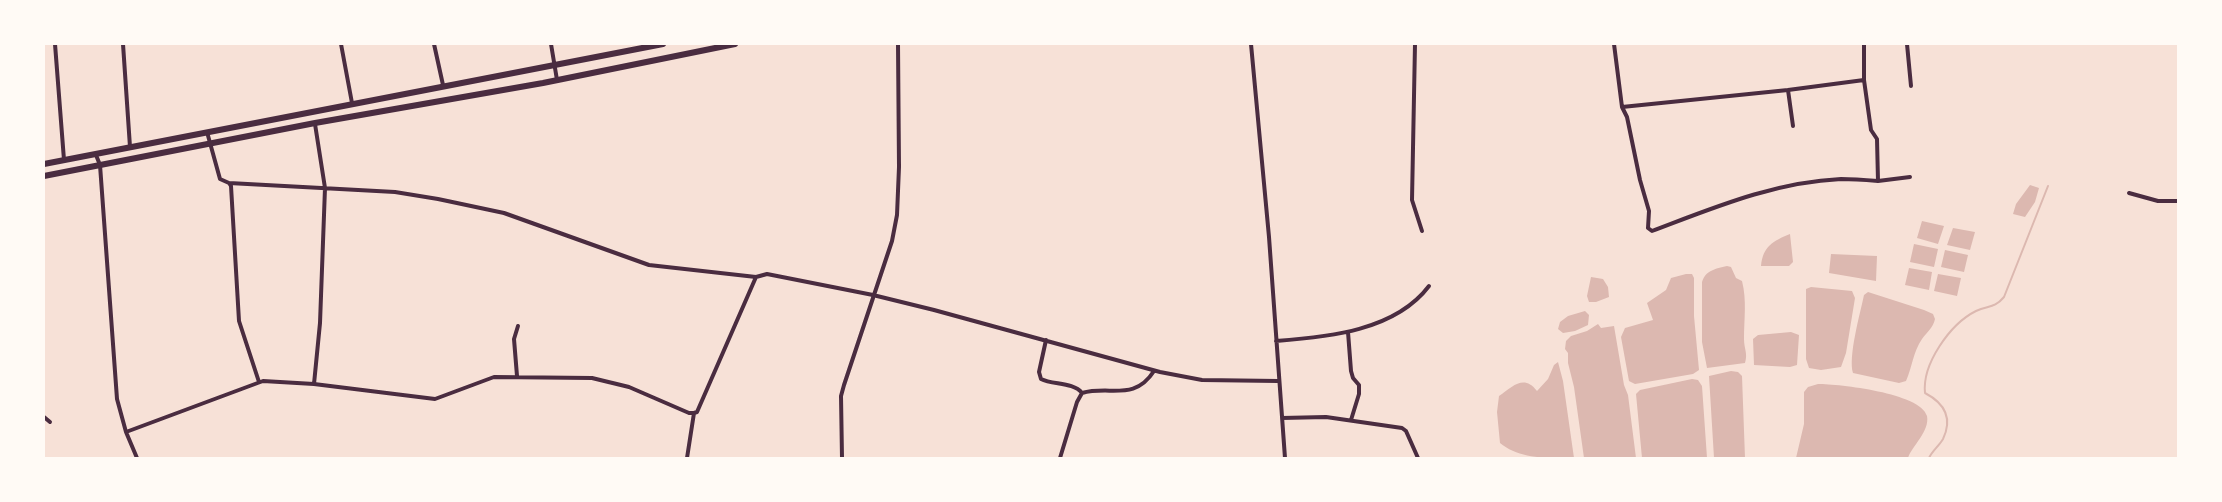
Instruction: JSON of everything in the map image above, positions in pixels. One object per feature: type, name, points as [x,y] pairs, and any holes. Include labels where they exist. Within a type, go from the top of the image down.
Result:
[{"type":"highway","points":[[44,164],[442,85],[663,44]]},
{"type":"highway","points":[[44,176],[315,123],[557,80],[735,44]]},
{"type":"street","points":[[55,44],[64,160]]},
{"type":"street","points":[[123,44],[130,147]]},
{"type":"street","points":[[341,44],[352,103]]},
{"type":"street","points":[[434,44],[442,85]]},
{"type":"street","points":[[551,44],[557,80]]},
{"type":"street","points":[[842,459],[841,396],[892,240],[897,215],[898,44]]},
{"type":"street","points":[[1251,44],[1269,237],[1285,459]]},
{"type":"street","points":[[1415,44],[1412,200],[1422,231]]},
{"type":"street","points":[[1614,44],[1622,107],[1627,117],[1649,211],[1650,231],[1712,207],[1776,188],[1842,179],[1878,181],[1910,177]]},
{"type":"street","points":[[1864,44],[1864,80],[1871,130],[1877,139],[1878,181]]},
{"type":"street","points":[[1907,44],[1911,86]]},
{"type":"street","points":[[1622,107],[1864,80]]},
{"type":"street","points":[[1788,90],[1793,126]]},
{"type":"street","points":[[314,384],[320,323],[326,188],[315,123]]},
{"type":"street","points":[[207,132],[220,179],[229,183],[395,192],[465,204],[521,218],[649,265],[756,277],[772,273],[873,295],[1154,371],[1202,380],[1278,381]]},
{"type":"street","points":[[96,154],[100,165],[117,399],[126,432],[138,459]]},
{"type":"street","points":[[229,183],[239,321],[259,382]]},
{"type":"street","points":[[2129,194],[2158,201],[2178,201]]},
{"type":"street","points":[[687,459],[694,413],[697,412],[756,277]]},
{"type":"street","points":[[1276,341],[1326,337],[1372,326],[1414,302],[1429,286]]},
{"type":"street","points":[[517,376],[514,339],[518,326]]},
{"type":"street","points":[[1348,332],[1351,371],[1359,385],[1359,394],[1351,420]]},
{"type":"street","points":[[1046,340],[1039,372],[1041,379],[1074,387],[1082,393],[1128,390],[1148,381],[1154,371]]},
{"type":"street","points":[[126,432],[259,382],[314,384],[435,399],[494,377],[592,378],[629,387],[689,413],[694,413]]},
{"type":"street","points":[[1060,459],[1077,402],[1082,393]]},
{"type":"street","points":[[44,417],[50,422]]},
{"type":"street","points":[[1282,418],[1326,417],[1406,431],[1418,459]]},
{"type":"shaded area","points":[[2030,185],[2039,188],[2035,202],[2025,217],[2013,214],[2016,204]]},
{"type":"shaded area","points":[[1922,221],[1944,226],[1938,244],[1917,238]]},
{"type":"shaded area","points":[[1953,228],[1975,232],[1970,250],[1947,245]]},
{"type":"shaded area","points":[[1790,234],[1793,262],[1789,266],[1761,266],[1764,254],[1770,245]]},
{"type":"shaded area","points":[[1914,244],[1938,249],[1934,267],[1910,262]]},
{"type":"shaded area","points":[[1945,250],[1968,255],[1964,272],[1941,267]]},
{"type":"shaded area","points":[[1831,254],[1877,256],[1876,281],[1829,273]]},
{"type":"shaded area","points":[[1727,266],[1731,267],[1736,278],[1742,281],[1744,288],[1746,360],[1745,363],[1707,368],[1702,342],[1702,282],[1709,272]]},
{"type":"shaded area","points":[[1909,268],[1932,272],[1929,290],[1905,285]]},
{"type":"shaded area","points":[[1692,274],[1694,278],[1694,316],[1699,370],[1693,374],[1635,384],[1629,381],[1621,337],[1625,328],[1653,320],[1647,303],[1666,290],[1671,278]]},
{"type":"shaded area","points":[[1938,274],[1961,278],[1957,296],[1934,291]]},
{"type":"shaded area","points":[[1591,277],[1603,279],[1608,287],[1609,297],[1589,302],[1587,296]]},
{"type":"shaded area","points":[[1811,287],[1852,291],[1855,298],[1846,353],[1841,367],[1821,370],[1809,368],[1806,359],[1806,289]]},
{"type":"shaded area","points":[[1868,292],[1933,314],[1934,322],[1919,344],[1906,381],[1899,383],[1853,373],[1852,357],[1855,335],[1864,295]]},
{"type":"shaded area","points":[[1585,311],[1589,315],[1588,325],[1563,333],[1558,329],[1560,322],[1568,316]]},
{"type":"shaded area","points":[[1598,324],[1601,328],[1614,326],[1624,385],[1628,395],[1636,458],[1584,458],[1574,387],[1568,353],[1565,349],[1566,341],[1571,336],[1587,331]]},
{"type":"shaded area","points":[[1791,332],[1799,335],[1797,365],[1790,367],[1754,365],[1753,339],[1758,335]]},
{"type":"shaded area","points":[[1558,362],[1563,381],[1574,458],[1525,455],[1500,443],[1497,412],[1499,396],[1523,382],[1528,383],[1537,391],[1548,379],[1554,365]]},
{"type":"shaded area","points":[[1731,371],[1738,372],[1742,376],[1745,458],[1714,458],[1709,376]]},
{"type":"shaded area","points":[[1692,379],[1698,380],[1702,386],[1707,458],[1642,458],[1636,394],[1640,390]]},
{"type":"shaded area","points":[[1818,384],[1878,391],[1910,401],[1921,408],[1927,416],[1926,427],[1908,458],[1796,458],[1804,424],[1804,392],[1808,387]]},
{"type":"waterway","points":[[1929,458],[1943,439],[1947,424],[1942,406],[1925,393],[1925,382],[1933,358],[1948,335],[1966,317],[1994,305],[2004,297],[2048,186]]}]
